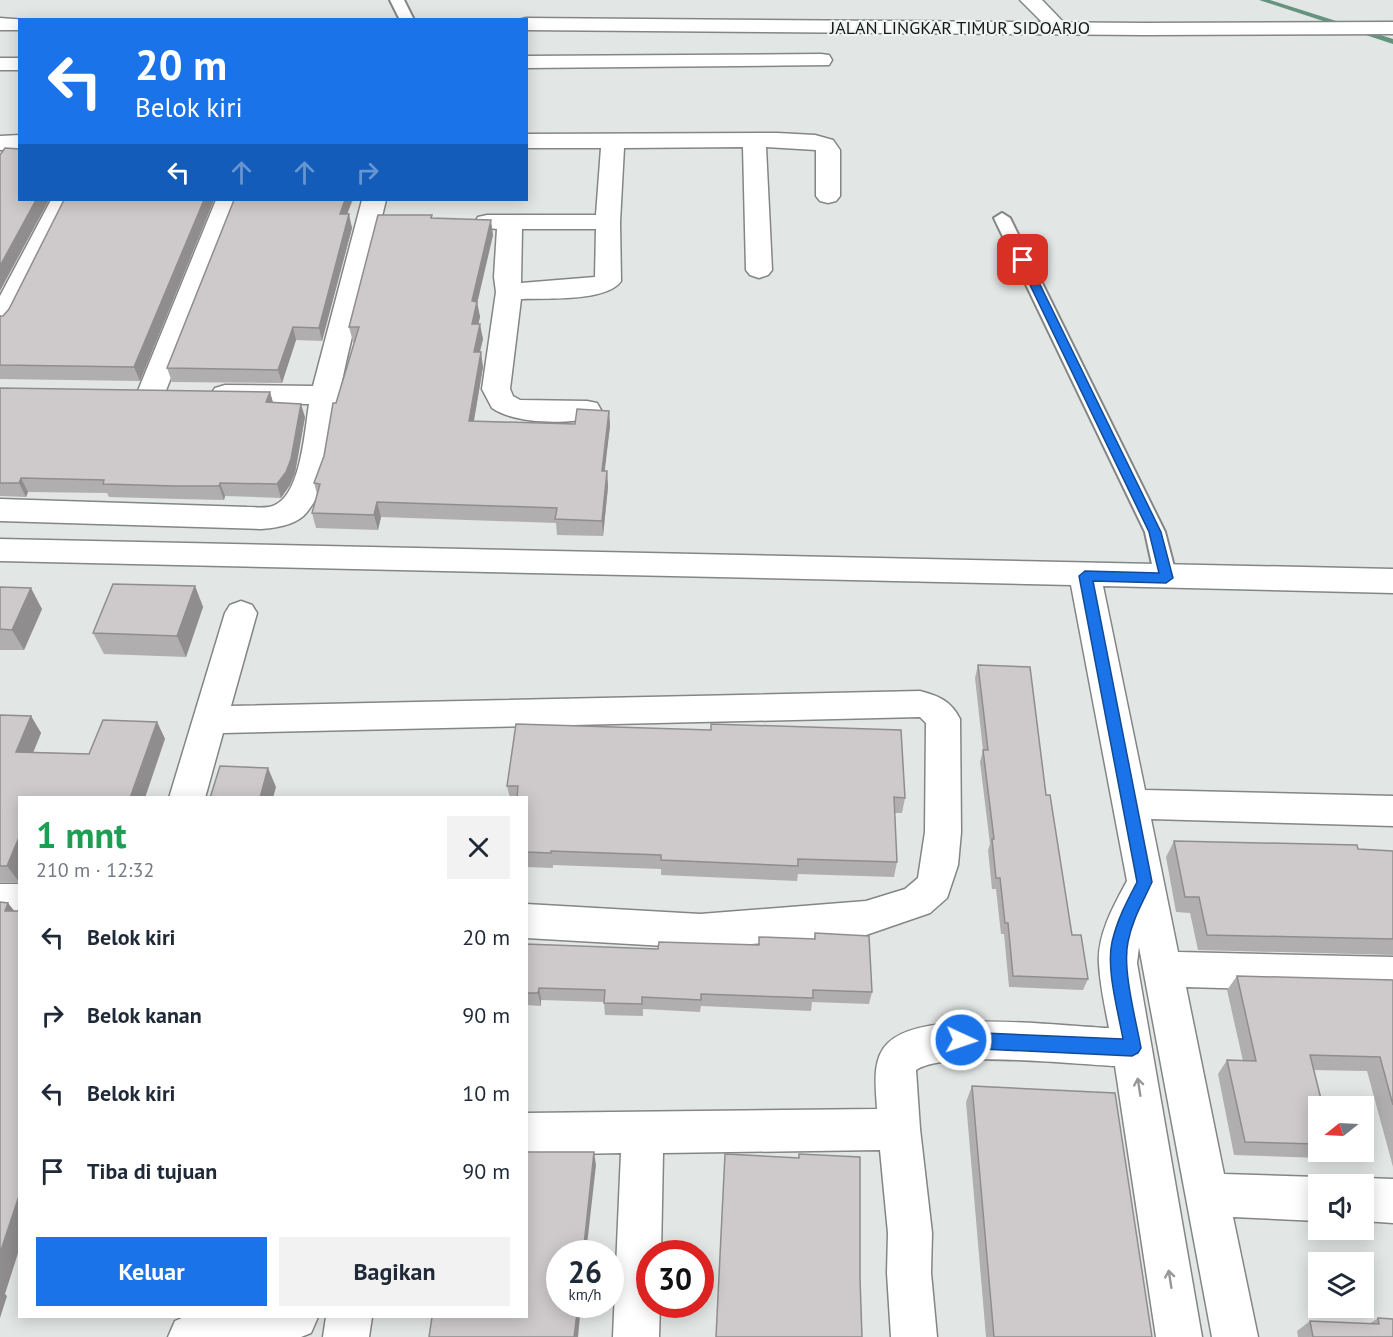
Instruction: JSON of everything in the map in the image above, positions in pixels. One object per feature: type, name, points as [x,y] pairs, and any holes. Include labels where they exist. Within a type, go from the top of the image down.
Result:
[{"type":"street","points":[[1030,0],[1059,28]]},
{"type":"street","name":"JALAN LINGKAR TIMUR SIDOARJO","points":[[528,24],[1145,29],[1393,28]]},
{"type":"street","points":[[528,62],[821,60]]},
{"type":"street","points":[[0,64],[18,64]]},
{"type":"street","points":[[528,141],[754,141],[807,142],[825,145],[829,161],[828,196]]},
{"type":"street","points":[[509,292],[583,288],[605,284],[609,278],[608,222],[613,141]]},
{"type":"street","points":[[754,141],[759,270]]},
{"type":"street","points":[[0,142],[18,142]]},
{"type":"street","points":[[0,321],[62,201]]},
{"type":"street","points":[[228,201],[162,393],[325,395]]},
{"type":"street","points":[[0,510],[247,518],[279,516],[290,511],[304,495],[311,471],[325,395],[378,214]]},
{"type":"street","points":[[463,222],[608,222]]},
{"type":"street","points":[[510,222],[507,277],[509,292],[496,389],[502,402],[527,411],[587,410]]},
{"type":"street","points":[[0,549],[1166,578],[1393,581]]},
{"type":"street","points":[[1085,576],[1235,1337]]},
{"type":"street","points":[[189,796],[241,613]]},
{"type":"street","points":[[211,720],[920,704],[931,707],[943,719],[943,832],[940,865],[934,888],[917,901],[866,918],[700,930],[528,921]]},
{"type":"street","points":[[1129,804],[1393,811]]},
{"type":"street","points":[[1145,882],[1128,916],[1119,944],[1118,963],[1179,1337]]},
{"type":"street","points":[[0,900],[18,900]]},
{"type":"street","points":[[1162,969],[1393,975]]},
{"type":"street","points":[[914,1337],[909,1273],[910,1233],[898,1129],[896,1070],[902,1057],[915,1048],[961,1040],[1132,1048]]},
{"type":"street","points":[[528,1134],[898,1129]]},
{"type":"street","points":[[636,1337],[643,1132]]},
{"type":"street","points":[[1207,1195],[1308,1199]]},
{"type":"street","points":[[1374,1200],[1393,1201]]},
{"type":"street","points":[[191,1337],[233,1325],[287,1318]]},
{"type":"street","points":[[346,1337],[349,1318]]},
{"type":"lane","points":[[397,0],[406,18]]},
{"type":"lane","points":[[1002,218],[1155,532],[1166,578]]},
{"type":"building","points":[[5,148],[18,149],[18,201],[35,201],[0,266],[0,155]]},
{"type":"building","points":[[63,201],[204,201],[134,367],[0,365],[0,316],[3,316],[9,309]]},
{"type":"building","points":[[234,201],[345,201],[340,214],[349,214],[319,328],[293,327],[278,370],[167,368]]},
{"type":"building","points":[[378,215],[432,215],[431,218],[491,220],[472,301],[477,302],[472,324],[480,324],[474,352],[481,352],[469,421],[575,424],[577,409],[609,411],[602,471],[607,471],[602,521],[555,519],[557,508],[377,502],[374,515],[312,513],[320,484],[314,483],[324,456],[333,403],[336,403],[359,327],[349,327]]},
{"type":"building","points":[[0,388],[270,392],[266,402],[301,404],[291,459],[286,472],[277,484],[220,483],[219,486],[175,486],[103,484],[104,480],[21,478],[19,483],[0,483]]},
{"type":"building","points":[[113,584],[195,586],[177,636],[93,633]]},
{"type":"building","points":[[0,587],[31,588],[12,630],[0,629]]},
{"type":"building","points":[[978,665],[1030,667],[1046,795],[1050,795],[1072,935],[1081,935],[1088,979],[1013,976],[1008,923],[1005,923],[1000,878],[996,878],[992,839],[994,839],[983,750],[988,750]]},
{"type":"building","points":[[0,715],[31,716],[16,752],[89,754],[103,720],[157,722],[131,796],[18,796],[18,840],[7,866],[0,866]]},
{"type":"building","points":[[516,724],[711,730],[711,724],[901,730],[905,798],[894,797],[897,862],[798,859],[798,866],[661,860],[661,855],[528,852],[528,796],[517,796],[518,786],[507,786]]},
{"type":"building","points":[[220,766],[268,768],[261,796],[211,796]]},
{"type":"building","points":[[1174,841],[1357,845],[1358,849],[1393,851],[1393,939],[1207,935],[1199,897],[1185,897]]},
{"type":"building","points":[[0,902],[8,903],[5,911],[18,911],[18,1199],[0,1253]]},
{"type":"building","points":[[815,933],[869,936],[872,992],[813,990],[813,998],[701,994],[701,1000],[642,997],[642,1004],[604,1003],[605,990],[539,988],[538,993],[528,993],[528,944],[658,949],[659,942],[759,945],[759,937],[815,939]]},
{"type":"building","points":[[1237,976],[1393,980],[1393,1105],[1380,1057],[1310,1055],[1320,1096],[1308,1096],[1308,1144],[1245,1142],[1227,1060],[1256,1061]]},
{"type":"building","points":[[972,1086],[1115,1093],[1152,1337],[994,1337]]},
{"type":"building","points":[[528,1152],[594,1152],[585,1240],[546,1240],[546,1318],[576,1318],[574,1337],[429,1337],[432,1318],[528,1318]]},
{"type":"building","points":[[725,1154],[799,1158],[799,1154],[860,1157],[862,1337],[716,1337]]},
{"type":"building","points":[[1378,1318],[1393,1319],[1393,1337],[1313,1337],[1310,1321],[1379,1324]]},
{"type":"waterway","points":[[1263,0],[1393,42]]},
{"type":"route","points":[[961,1040],[1132,1048],[1118,963],[1119,944],[1128,916],[1145,882],[1085,576],[1166,578],[1155,532],[1023,260]]}]
